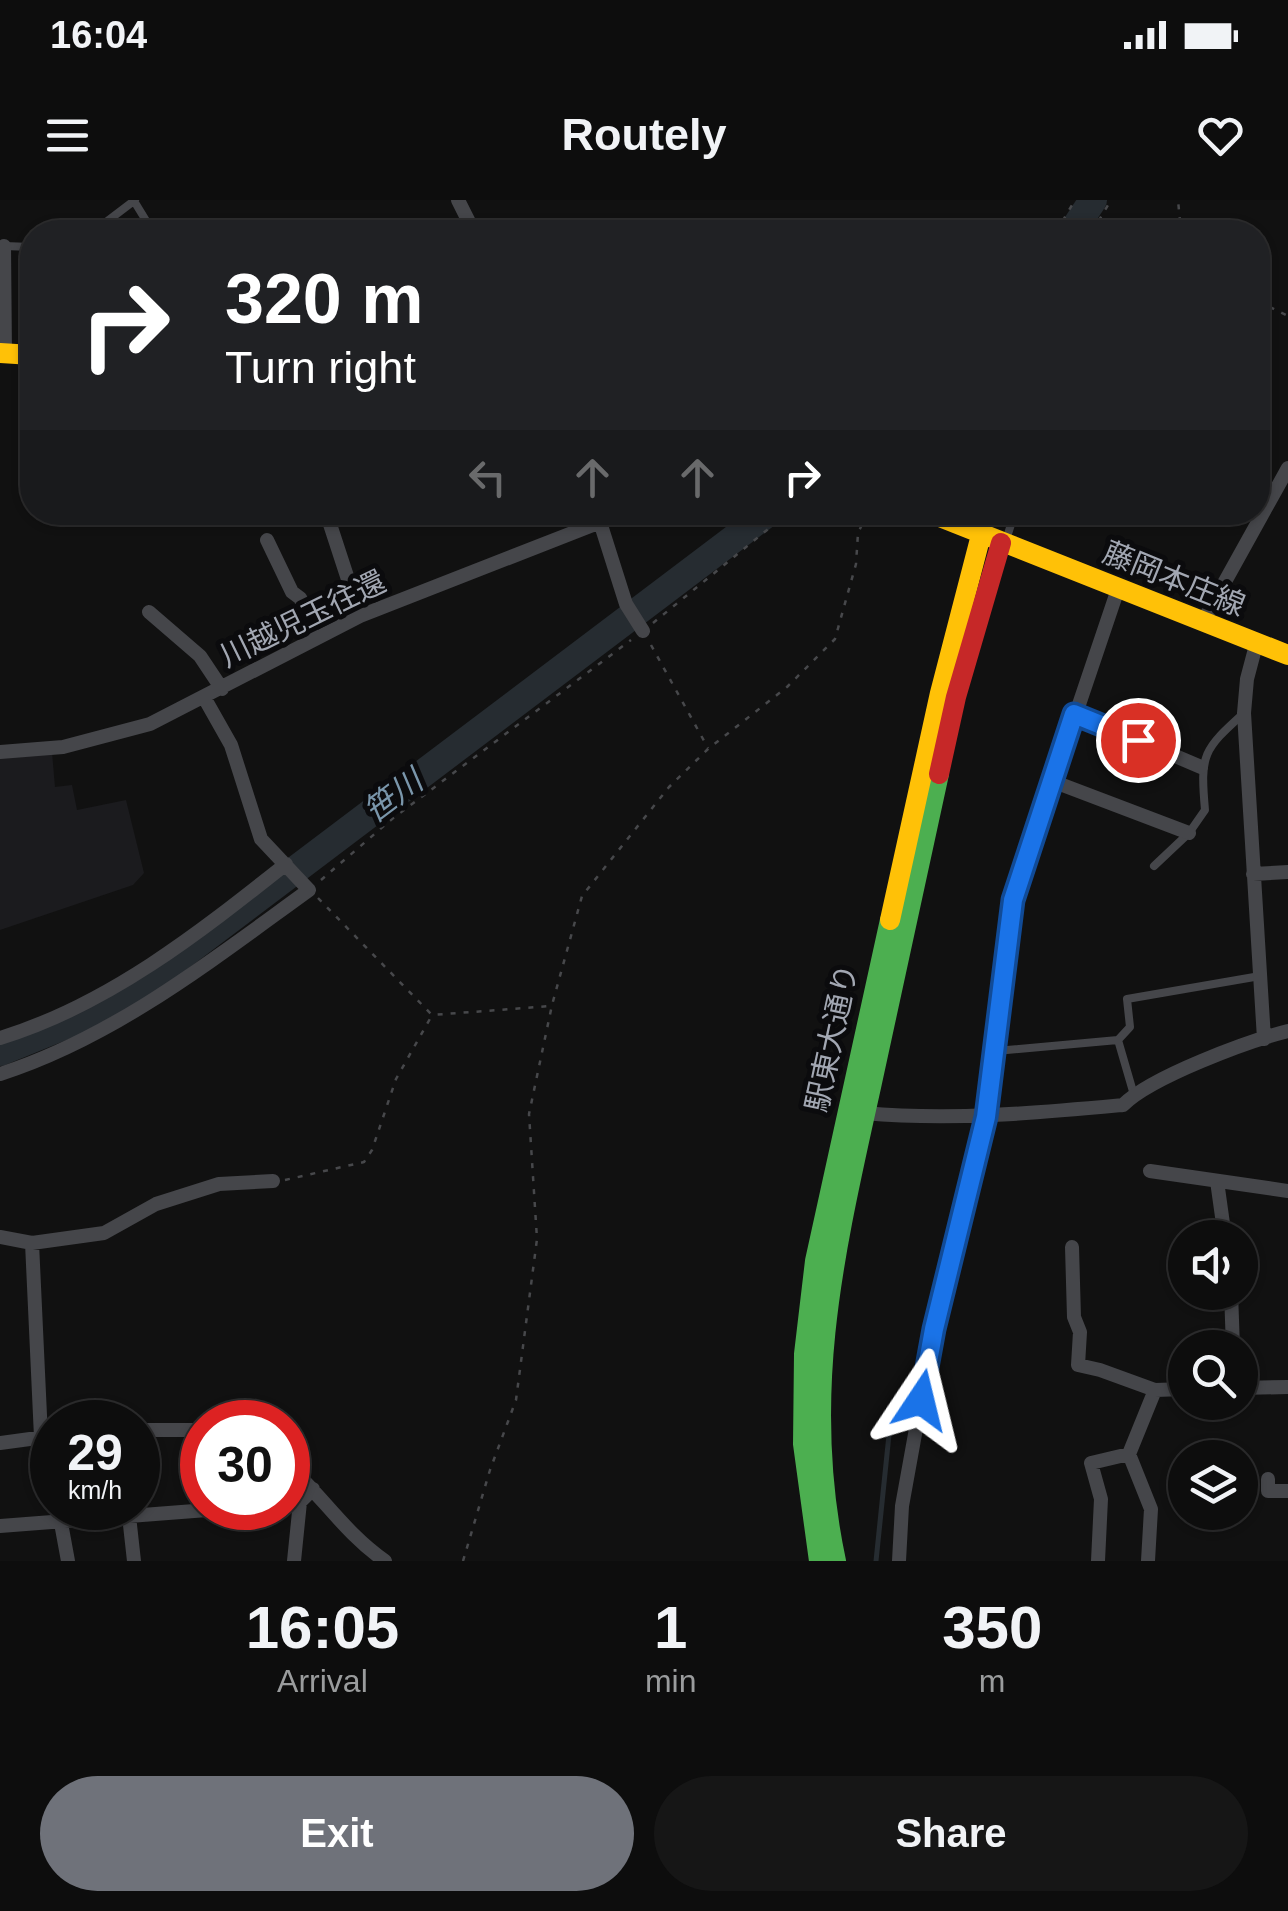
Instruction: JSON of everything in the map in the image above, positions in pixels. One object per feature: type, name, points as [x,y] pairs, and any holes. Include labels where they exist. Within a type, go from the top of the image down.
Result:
[{"type":"street","points":[[3,353],[4,246]]},
{"type":"street","points":[[1270,500],[1288,468]]},
{"type":"street","points":[[330,525],[360,616]]},
{"type":"street","name":"川越児玉往還","points":[[0,752],[62,747],[150,724],[360,616],[588,525]]},
{"type":"street","points":[[607,525],[626,604],[643,631]]},
{"type":"street","name":"藤岡本庄線","points":[[957,525],[1288,654]]},
{"type":"street","points":[[1202,623],[1256,525]]},
{"type":"street","points":[[267,540],[292,592],[300,598],[309,616],[312,640]]},
{"type":"street","name":"駅東大通り","points":[[836,1561],[820,1443],[821,1355],[832,1263],[956,697],[996,541]]},
{"type":"street","name":"駅東大通り","points":[[819,1561],[803,1444],[804,1354],[815,1260],[940,693],[996,541]]},
{"type":"street","points":[[899,1561],[902,1506],[934,1329],[986,1117],[1013,900],[1118,589]]},
{"type":"street","points":[[149,612],[200,656],[222,689]]},
{"type":"street","points":[[1256,644],[1244,713],[1264,1040]]},
{"type":"street","points":[[0,1074],[84,1042],[124,1018],[307,888],[262,839],[231,745],[205,698]]},
{"type":"street","points":[[1074,714],[1201,768]]},
{"type":"street","points":[[1052,780],[1189,833]]},
{"type":"street","points":[[0,1038],[44,1025],[103,993],[195,936],[286,864]]},
{"type":"street","points":[[1253,874],[1288,872]]},
{"type":"street","points":[[864,1113],[923,1119],[1123,1105],[1162,1078],[1288,1031]]},
{"type":"street","points":[[1150,1171],[1288,1191]]},
{"type":"street","points":[[0,1238],[32,1244],[104,1232],[156,1204],[219,1184],[274,1181]]},
{"type":"street","points":[[1218,1181],[1223,1220]]},
{"type":"street","points":[[32,1244],[44,1400]]},
{"type":"street","points":[[1072,1247],[1074,1317],[1080,1332],[1078,1365],[1155,1390],[1168,1390]]},
{"type":"street","points":[[1258,1388],[1288,1388]]},
{"type":"street","points":[[1148,1561],[1151,1509],[1129,1454],[1155,1390]]},
{"type":"street","points":[[0,1443],[30,1439]]},
{"type":"street","points":[[1098,1561],[1102,1499],[1091,1463],[1129,1454]]},
{"type":"street","points":[[1268,1480],[1268,1490],[1288,1491]]},
{"type":"street","points":[[310,1486],[341,1524],[385,1561]]},
{"type":"street","points":[[0,1526],[30,1525]]},
{"type":"street","points":[[62,1530],[68,1561]]},
{"type":"street","points":[[131,1530],[134,1561]]},
{"type":"street","points":[[294,1530],[294,1561]]},
{"type":"lane","points":[[109,220],[135,200]]},
{"type":"lane","points":[[4,246],[20,247]]},
{"type":"lane","points":[[996,541],[1006,525]]},
{"type":"lane","points":[[1154,866],[1189,833],[1205,810],[1201,768],[1213,741],[1244,713]]},
{"type":"lane","points":[[996,1051],[1118,1040],[1130,1028],[1127,999],[1260,976]]},
{"type":"lane","points":[[1118,1040],[1134,1094]]},
{"type":"path","points":[[552,1006],[432,1015],[307,888],[392,819],[643,631],[773,525]]},
{"type":"path","points":[[462,1561],[516,1400],[537,1240],[529,1114],[552,1006],[582,896],[669,787],[708,749],[787,687],[835,639],[856,564],[862,525]]},
{"type":"path","points":[[643,631],[708,749]]},
{"type":"path","points":[[274,1181],[364,1162],[372,1150],[396,1078],[432,1015]]},
{"type":"shaded area","points":[[52,752],[55,787],[72,785],[77,810],[126,800],[144,873],[133,885],[0,930],[0,754]]},
{"type":"waterway","name":"笹川","points":[[1080,220],[1093,200]]},
{"type":"waterway","name":"笹川","points":[[0,1052],[98,1012],[143,985],[752,525]]},
{"type":"waterway","points":[[876,1561],[890,1425]]},
{"type":"traffic: fast","points":[[836,1561],[821,1439],[826,1322],[845,1206],[939,774]]},
{"type":"traffic: fast","points":[[819,1561],[803,1444],[804,1354],[815,1261],[890,920]]},
{"type":"traffic: slow","points":[[0,353],[20,354]]},
{"type":"traffic: slow","points":[[960,525],[1288,655]]},
{"type":"traffic: slow","points":[[890,920],[940,693],[981,535]]},
{"type":"traffic: jam","points":[[939,774],[956,697],[1001,543]]},
{"type":"route","points":[[921,1400],[934,1329],[986,1117],[1013,900],[1074,714],[1138,740]]}]
